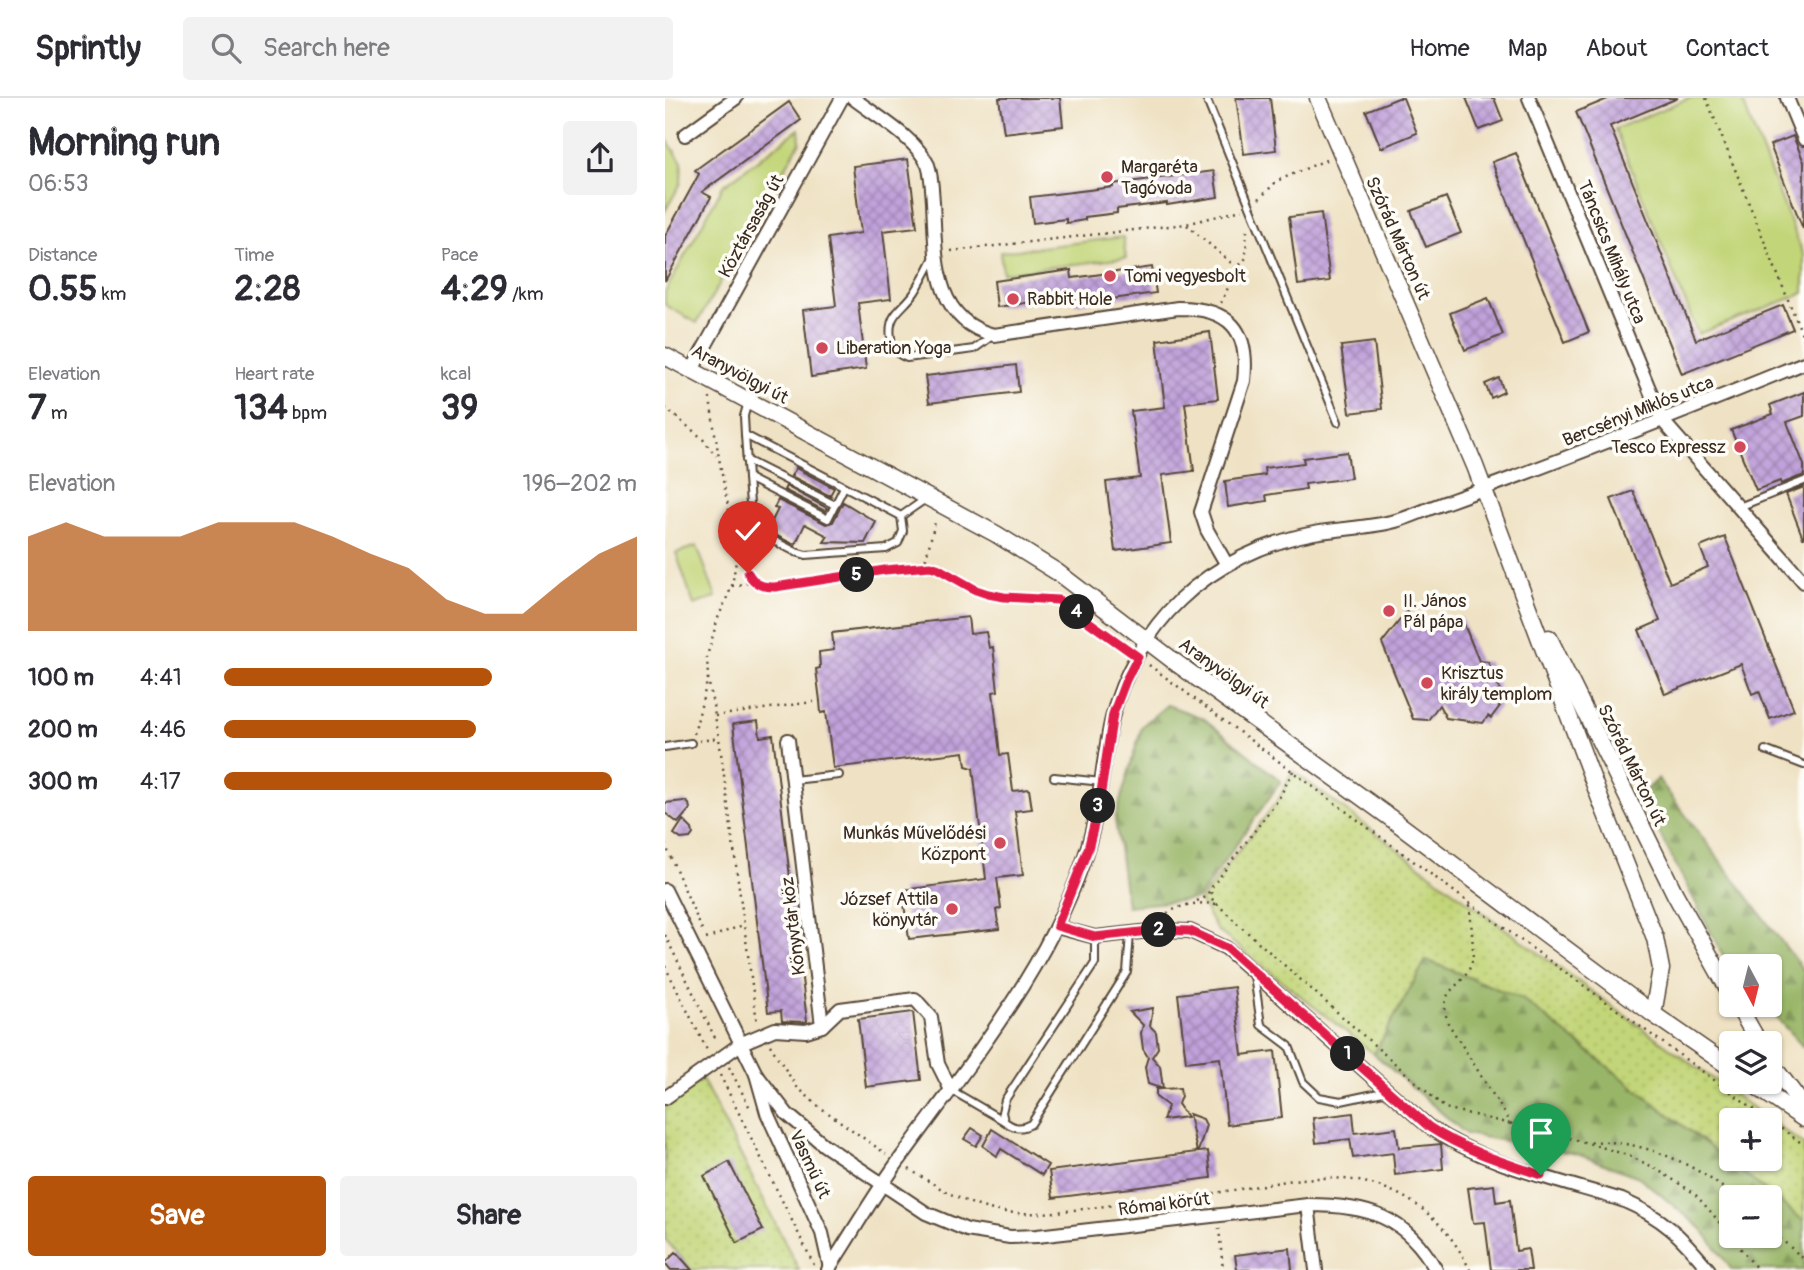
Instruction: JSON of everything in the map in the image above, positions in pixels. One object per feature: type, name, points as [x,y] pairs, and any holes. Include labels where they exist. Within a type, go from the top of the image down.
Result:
[{"type":"street","points":[[685,135],[736,98]]},
{"type":"street","name":"Köztársaság út","points":[[692,370],[842,98]]},
{"type":"street","points":[[853,98],[912,144],[922,155],[931,180],[936,253],[946,300],[954,312],[976,330],[994,334],[1178,308],[1201,308],[1233,325],[1244,350],[1245,366],[1241,391],[1201,512],[1207,530],[1227,565]]},
{"type":"street","name":"Szórád Márton út","points":[[1318,98],[1484,489],[1599,799],[1655,938],[1661,969],[1653,1014]]},
{"type":"street","name":"Táncsics Mihály utca","points":[[1529,98],[1662,420],[1804,582]]},
{"type":"street","points":[[1787,98],[1804,139]]},
{"type":"street","name":"Aranyvölgyi út","points":[[665,356],[996,534],[1057,572],[1653,1014],[1719,1060]]},
{"type":"street","name":"Bercsényi Miklós utca","points":[[825,1269],[898,1161],[951,1090],[1034,967],[1057,926],[1088,849],[1113,714],[1126,680],[1147,640],[1179,600],[1227,565],[1254,551],[1311,533],[1397,521],[1804,363]]},
{"type":"street","name":"Szórád Márton út","points":[[1506,550],[1662,869],[1719,972]]},
{"type":"street","name":"Könyvtár köz","points":[[788,740],[822,1026]]},
{"type":"street","name":"Vasmű út","points":[[665,890],[756,1074],[767,1113],[822,1233],[825,1269]]},
{"type":"street","points":[[1057,926],[1095,937],[1159,930],[1190,931],[1227,948],[1429,1127],[1448,1140],[1472,1152],[1622,1200],[1645,1210],[1666,1223],[1709,1270]]},
{"type":"street","points":[[665,1098],[742,1043],[775,1029],[806,1031],[822,1026],[840,1009],[915,999],[931,1017],[938,1064],[951,1090]]},
{"type":"street","name":"Vasmű út","points":[[756,1074],[787,1114],[824,1145],[883,1185]]},
{"type":"street","points":[[1782,1077],[1804,1107]]},
{"type":"street","points":[[1768,1094],[1804,1119]]},
{"type":"street","name":"Római körút","points":[[883,1185],[944,1222],[967,1230],[1010,1237],[1308,1205],[1353,1207],[1390,1220],[1421,1244],[1436,1270]]},
{"type":"street","points":[[1308,1205],[1316,1270]]},
{"type":"lane","points":[[1206,98],[1338,422]]},
{"type":"lane","points":[[936,253],[917,289],[889,325],[893,348],[898,355],[907,358],[974,349],[994,334]]},
{"type":"lane","points":[[749,400],[744,416],[745,435],[751,517],[757,532],[806,555],[886,549],[898,544],[903,531],[901,516]]},
{"type":"lane","points":[[745,435],[901,516]]},
{"type":"lane","points":[[747,460],[835,506]]},
{"type":"lane","points":[[748,478],[828,519],[843,487]]},
{"type":"lane","points":[[1738,508],[1804,481]]},
{"type":"lane","points":[[901,516],[928,498]]},
{"type":"lane","points":[[665,747],[691,743]]},
{"type":"lane","points":[[1765,750],[1804,765]]},
{"type":"lane","points":[[793,780],[839,775]]},
{"type":"lane","points":[[1054,777],[1102,782]]},
{"type":"lane","points":[[951,1090],[1017,1128],[1031,1124],[1127,972],[1130,934]]},
{"type":"lane","points":[[1004,1121],[1002,1112],[1005,1100],[1095,962],[1095,937]]},
{"type":"lane","points":[[1253,969],[1261,1025],[1289,1045],[1303,1082],[1319,1097],[1341,1101],[1389,1091]]},
{"type":"path","points":[[1706,98],[1804,339]]},
{"type":"path","points":[[936,253],[1187,224],[1249,208],[1277,181],[1341,154]]},
{"type":"path","points":[[1216,314],[1237,268],[1246,258],[1249,208]]},
{"type":"path","points":[[1187,224],[1237,268]]},
{"type":"path","points":[[709,394],[718,459],[738,544],[753,582],[762,587],[775,587],[925,566],[937,568],[988,594],[1058,600],[1804,1145]]},
{"type":"path","points":[[665,408],[702,438],[718,459]]},
{"type":"path","points":[[925,566],[935,522]]},
{"type":"path","points":[[738,544],[732,586],[718,618],[707,656],[708,678],[719,738],[757,1024],[796,1086],[817,1105],[898,1161],[957,1197],[982,1208],[1007,1213],[1070,1210],[1321,1178],[1365,1181],[1421,1205],[1446,1232],[1470,1270]]},
{"type":"path","points":[[732,586],[753,582]]},
{"type":"path","points":[[708,678],[691,743],[719,738]]},
{"type":"path","points":[[715,716],[820,701]]},
{"type":"path","points":[[1158,918],[1174,908],[1206,897],[1277,800],[1293,771]]},
{"type":"path","points":[[665,845],[706,939],[743,925]]},
{"type":"path","points":[[1212,887],[1211,898],[1217,904],[1445,1108],[1588,1143],[1654,1167],[1694,1194],[1758,1270]]},
{"type":"path","points":[[1194,902],[1217,904]]},
{"type":"path","points":[[1471,904],[1473,960],[1462,980],[1447,995],[1444,1009],[1448,1023],[1512,1125]]},
{"type":"path","points":[[665,935],[719,1059],[825,1269]]},
{"type":"path","points":[[665,965],[754,1116]]},
{"type":"path","points":[[1588,1143],[1611,1141],[1686,1164],[1719,1185]]},
{"type":"path","points":[[1218,1215],[1223,1270]]},
{"type":"path","points":[[1782,1240],[1804,1259]]},
{"type":"green space","points":[[1689,98],[1741,98],[1804,256],[1804,293],[1698,334],[1615,129]]},
{"type":"green space","points":[[799,129],[800,142],[697,323],[665,305],[665,292],[723,186]]},
{"type":"green space","points":[[665,137],[682,162],[681,183],[665,211]]},
{"type":"green space","points":[[1123,237],[1126,258],[1003,273],[1000,252]]},
{"type":"green space","points":[[697,546],[716,597],[694,605],[676,553]]},
{"type":"green space","points":[[1167,705],[1203,718],[1281,781],[1198,899],[1127,906],[1115,819],[1142,726]]},
{"type":"green space","points":[[1293,771],[1719,1083],[1719,1094],[1734,1094],[1753,1108],[1719,1108],[1719,1154],[1522,999],[1426,960],[1374,1054],[1217,930],[1200,901],[1278,800]]},
{"type":"green space","points":[[1658,779],[1804,971],[1804,1048],[1776,1017],[1782,1017],[1782,954],[1722,954],[1640,796]]},
{"type":"green space","points":[[1426,960],[1522,999],[1719,1154],[1719,1171],[1740,1171],[1758,1185],[1719,1185],[1719,1248],[1782,1248],[1782,1204],[1804,1221],[1804,1270],[1732,1270],[1703,1230],[1639,1177],[1577,1154],[1466,1134],[1374,1054]]},
{"type":"green space","points":[[702,1079],[799,1270],[692,1270],[665,1239],[665,1107]]},
{"type":"green space","points":[[1782,1129],[1804,1145],[1804,1221],[1782,1204],[1782,1185],[1758,1185],[1740,1171],[1782,1171]]},
{"type":"building","points":[[999,98],[1060,98],[1063,126],[1004,133]]},
{"type":"building","points":[[1236,98],[1270,98],[1276,150],[1244,154]]},
{"type":"building","points":[[1403,98],[1417,133],[1381,148],[1366,111]]},
{"type":"building","points":[[1466,98],[1494,98],[1503,121],[1479,130]]},
{"type":"building","points":[[1610,98],[1678,98],[1610,126],[1696,340],[1783,305],[1793,329],[1682,374],[1576,112]]},
{"type":"building","points":[[789,102],[801,120],[702,192],[711,197],[665,281],[665,236],[699,174],[695,170]]},
{"type":"building","points":[[1793,136],[1804,162],[1803,229],[1770,145]]},
{"type":"building","points":[[1516,153],[1589,332],[1565,342],[1492,162]]},
{"type":"building","points":[[908,159],[917,227],[883,231],[891,299],[858,303],[866,369],[811,377],[803,310],[836,306],[828,238],[861,233],[853,166]]},
{"type":"building","name":"Margaréta Tagóvoda","points":[[1214,171],[1218,197],[1117,209],[1117,213],[1085,217],[1085,220],[1066,223],[1066,219],[1033,223],[1030,197]]},
{"type":"building","points":[[1446,197],[1461,233],[1426,247],[1411,211]]},
{"type":"building","points":[[1321,213],[1330,281],[1298,285],[1289,217]]},
{"type":"building","points":[[1152,267],[1156,293],[1075,304],[1074,296],[997,307],[994,281],[1071,270],[1072,278]]},
{"type":"building","points":[[1488,298],[1503,335],[1465,350],[1450,313]]},
{"type":"building","points":[[1210,332],[1218,399],[1185,403],[1194,471],[1162,475],[1171,543],[1115,551],[1106,482],[1140,478],[1131,411],[1165,407],[1157,340]]},
{"type":"building","points":[[1374,342],[1382,409],[1350,413],[1341,346]]},
{"type":"building","points":[[1016,365],[1019,392],[929,403],[925,376]]},
{"type":"building","points":[[1499,378],[1504,392],[1491,398],[1485,384]]},
{"type":"building","points":[[1804,392],[1804,416],[1787,422],[1804,465],[1804,475],[1756,490],[1731,430],[1773,414],[1770,405]]},
{"type":"building","points":[[1347,452],[1351,478],[1305,484],[1306,489],[1266,495],[1267,501],[1228,507],[1225,481],[1265,475],[1264,468],[1304,463],[1303,458]]},
{"type":"building","points":[[796,468],[834,488],[830,495],[832,497],[791,476]]},
{"type":"building","points":[[786,486],[827,508],[825,511],[784,490]]},
{"type":"building","points":[[1804,487],[1804,538],[1803,538],[1786,494]]},
{"type":"building","points":[[1633,491],[1670,583],[1708,567],[1700,547],[1725,537],[1794,710],[1770,719],[1759,691],[1752,694],[1741,664],[1665,694],[1639,630],[1660,621],[1611,499]]},
{"type":"building","points":[[778,500],[826,524],[833,522],[843,502],[876,522],[865,543],[824,542],[828,536],[805,524],[795,545],[767,531],[778,509],[774,508]]},
{"type":"building","name":"Krisztus király templom","points":[[1407,611],[1413,623],[1452,628],[1461,617],[1479,661],[1488,662],[1503,697],[1491,718],[1488,716],[1483,723],[1446,718],[1439,705],[1428,720],[1413,719],[1382,643]]},
{"type":"building","points":[[968,617],[970,634],[986,632],[989,648],[993,647],[998,691],[993,692],[1000,755],[1008,754],[1013,791],[1029,789],[1032,809],[1015,811],[1023,875],[997,878],[1001,908],[996,910],[999,929],[909,939],[902,890],[986,879],[973,768],[966,766],[964,752],[833,768],[826,712],[821,713],[816,669],[820,668],[819,652],[834,650],[832,633]]},
{"type":"building","points":[[758,721],[760,737],[773,735],[805,1022],[782,1021],[781,1011],[768,1012],[733,724]]},
{"type":"building","points":[[685,801],[690,809],[678,823],[665,813],[665,803]]},
{"type":"building","points":[[683,820],[692,829],[690,838],[681,839],[674,834]]},
{"type":"building","points":[[1234,987],[1242,1055],[1275,1051],[1282,1118],[1227,1125],[1220,1058],[1186,1062],[1178,994]]},
{"type":"building","points":[[1153,1008],[1150,1026],[1156,1032],[1158,1048],[1152,1057],[1160,1066],[1163,1089],[1148,1084],[1145,1067],[1148,1057],[1143,1049],[1141,1033],[1143,1025],[1130,1012]]},
{"type":"building","points":[[913,1012],[921,1080],[866,1087],[858,1019]]},
{"type":"building","points":[[1180,1088],[1178,1104],[1187,1117],[1163,1120],[1168,1106],[1156,1097],[1156,1089]]},
{"type":"building","points":[[1353,1113],[1355,1133],[1396,1128],[1399,1148],[1441,1144],[1443,1169],[1395,1175],[1393,1153],[1353,1158],[1350,1139],[1316,1143],[1313,1118]]},
{"type":"building","points":[[1189,1114],[1203,1119],[1206,1125],[1198,1152],[1208,1151],[1211,1178],[1053,1198],[1049,1171],[1197,1152]]},
{"type":"building","points":[[972,1128],[983,1135],[976,1146],[964,1139]]},
{"type":"building","points":[[992,1129],[1048,1165],[1042,1175],[1001,1149],[997,1156],[983,1146]]},
{"type":"building","points":[[729,1162],[763,1230],[737,1243],[704,1176]]},
{"type":"building","points":[[1494,1185],[1496,1202],[1510,1200],[1516,1251],[1528,1249],[1531,1270],[1491,1270],[1485,1222],[1473,1223],[1468,1188]]},
{"type":"building","points":[[1290,1248],[1292,1270],[1237,1270],[1235,1255]]},
{"type":"building","points":[[676,1252],[692,1270],[671,1270],[665,1263]]},
{"type":"place","name":"Margaréta Tagóvoda","points":[[1107,177]]},
{"type":"place","name":"Tomi vegyesbolt","points":[[1110,276]]},
{"type":"place","name":"Rabbit Hole","points":[[1013,299]]},
{"type":"place","name":"Liberation Yoga","points":[[822,348]]},
{"type":"place","name":"Tesco Expressz","points":[[1740,447]]},
{"type":"place","name":"II. János Pál pápa","points":[[1389,611]]},
{"type":"place","name":"Krisztus király templom","points":[[1427,683]]},
{"type":"place","name":"Munkás Művelődési Központ","points":[[1000,843]]},
{"type":"place","name":"József Attila könyvtár","points":[[952,909]]},
{"type":"route","points":[[748,573],[753,582],[762,587],[775,587],[930,566],[988,594],[1058,600],[1138,657],[1113,714],[1099,805],[1088,849],[1057,926],[1095,937],[1159,930],[1190,931],[1227,948],[1429,1127],[1472,1152],[1541,1175]]}]
